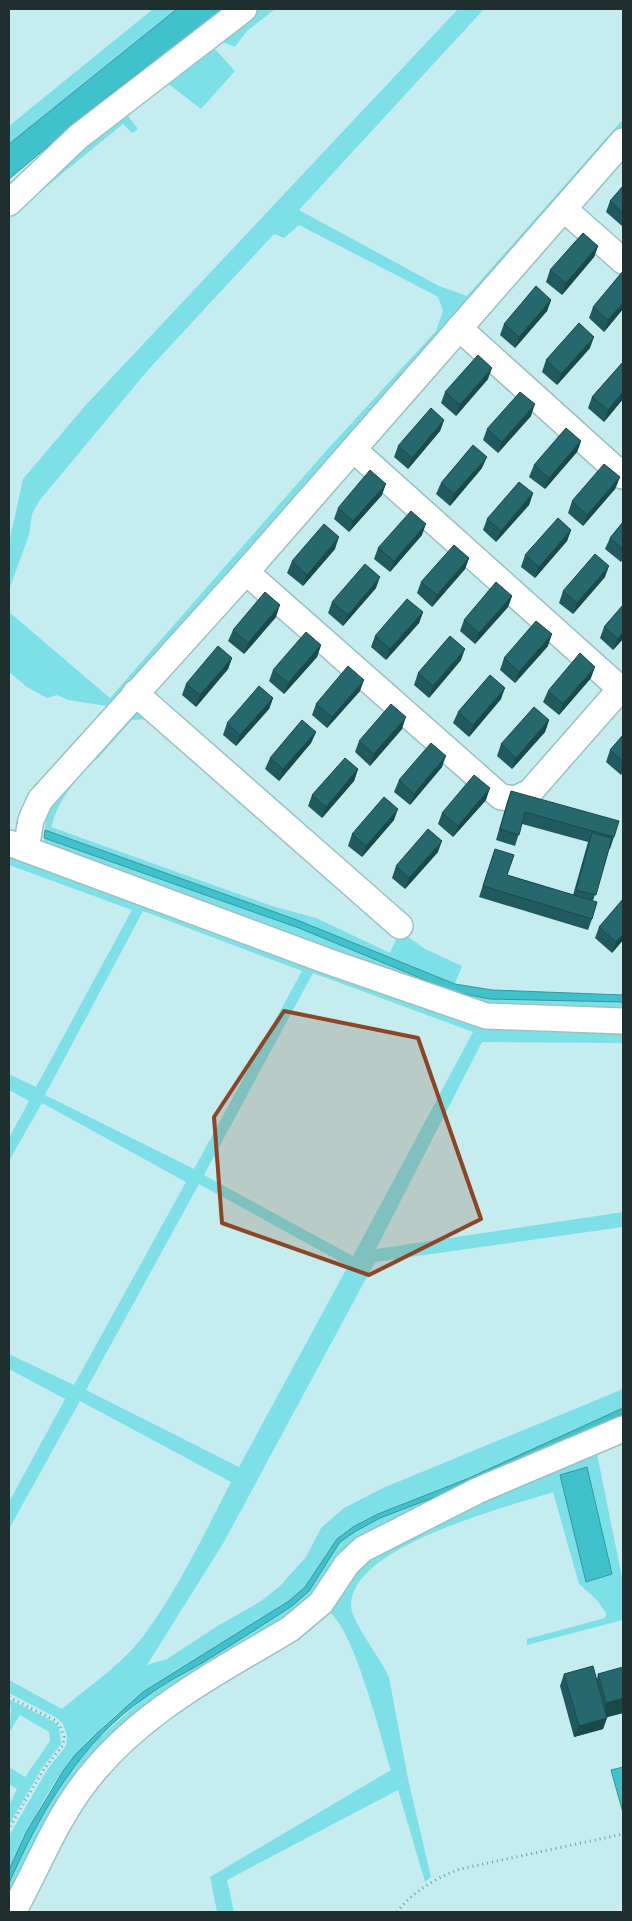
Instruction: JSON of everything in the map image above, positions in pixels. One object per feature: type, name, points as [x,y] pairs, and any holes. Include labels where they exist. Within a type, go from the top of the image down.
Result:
[{"type":"street","points":[[9,204],[78,137],[244,9]]},
{"type":"street","points":[[623,141],[354,450],[40,800],[17,846],[327,961],[486,1016],[623,1021]]},
{"type":"street","points":[[564,209],[623,261]]},
{"type":"street","points":[[459,328],[623,476]]},
{"type":"street","points":[[246,572],[501,798],[515,799],[530,792],[622,688],[354,450]]},
{"type":"street","points":[[135,693],[400,926]]},
{"type":"street","points":[[13,1912],[61,1820],[79,1792],[124,1739],[158,1709],[290,1629],[321,1603],[347,1564],[363,1549],[479,1490],[623,1430]]},
{"type":"path","points":[[9,1697],[54,1720],[60,1726],[64,1737],[63,1745],[44,1769],[9,1828]]},
{"type":"path","points":[[397,1912],[436,1878],[460,1869],[623,1834]]},
{"type":"highlighted area","points":[[284,1011],[418,1038],[481,1219],[369,1275],[222,1223],[214,1117]]},
{"type":"shaded area","points":[[153,9],[177,9],[9,144],[9,126]]},
{"type":"shaded area","points":[[177,9],[223,9],[108,96],[9,179],[9,144]]},
{"type":"shaded area","points":[[249,9],[275,9],[246,32],[235,47],[222,42],[214,48],[235,71],[201,109],[166,82]]},
{"type":"shaded area","points":[[458,9],[484,9],[299,210],[439,286],[467,296],[623,119],[623,132],[113,707],[68,700],[57,695],[47,698],[27,687],[9,672],[9,612],[110,698],[326,451],[436,331],[443,311],[438,297],[299,225],[284,238],[274,234],[148,370],[39,501],[32,514],[29,535],[9,590],[9,543],[23,479],[84,407]]},
{"type":"shaded area","points":[[122,108],[138,129],[132,133],[123,124],[9,217],[9,206]]},
{"type":"shaded area","points":[[133,708],[150,719],[132,720],[97,759],[93,760],[63,799],[51,827],[272,906],[316,918],[390,953],[400,931],[425,949],[462,966],[455,984],[297,920],[45,830],[46,816],[53,801]]},
{"type":"shaded area","points":[[45,830],[297,920],[455,984],[492,990],[623,995],[623,1002],[490,999],[454,992],[299,928],[44,838]]},
{"type":"shaded area","points":[[44,838],[299,928],[454,992],[623,1002],[623,1014],[478,1006],[45,843]]},
{"type":"shaded area","points":[[9,856],[454,1014],[623,1031],[623,1043],[482,1042],[376,1249],[623,1212],[623,1227],[375,1262],[224,1542],[147,1665],[167,1659],[216,1627],[261,1601],[280,1586],[306,1557],[321,1528],[344,1508],[383,1488],[623,1389],[623,1408],[467,1479],[378,1514],[353,1527],[337,1539],[305,1587],[289,1601],[118,1713],[86,1743],[56,1780],[9,1870],[9,1836],[47,1770],[66,1746],[67,1736],[63,1724],[57,1718],[9,1693],[9,1680],[62,1709],[116,1665],[136,1646],[169,1599],[231,1482],[80,1401],[9,1529],[9,1502],[65,1399],[9,1369],[9,1354],[74,1385],[186,1182],[42,1103],[9,1161],[9,1138],[29,1101],[9,1090],[9,1074],[36,1087],[132,910],[9,865]],"holes":[[[143,911],[302,971],[194,1169],[45,1095]],[[313,973],[473,1032],[353,1256],[204,1175]],[[199,1184],[348,1266],[239,1467],[86,1390]]]},
{"type":"shaded area","points":[[623,1408],[623,1414],[469,1484],[380,1518],[340,1542],[309,1591],[292,1606],[214,1656],[154,1691],[123,1714],[102,1734],[65,1779],[49,1804],[9,1883],[9,1870],[27,1831],[63,1771],[75,1755],[143,1692],[289,1601],[305,1587],[337,1539],[353,1527],[378,1514],[467,1479]]},
{"type":"shaded area","points":[[623,1414],[623,1422],[386,1528],[307,1606],[149,1707],[9,1904],[9,1883],[17,1864],[32,1834],[68,1774],[99,1738],[146,1696],[271,1620],[321,1572],[340,1542],[356,1531],[380,1518],[469,1484]]},
{"type":"shaded area","points":[[623,1437],[623,1444],[597,1454],[623,1582],[623,1620],[527,1645],[527,1639],[605,1618],[606,1613],[596,1599],[579,1584],[553,1492],[435,1532],[404,1547],[377,1564],[359,1583],[351,1604],[352,1611],[360,1630],[389,1677],[408,1779],[431,1877],[425,1882],[398,1790],[227,1880],[234,1912],[217,1912],[210,1877],[391,1770],[366,1686],[348,1640],[339,1623],[330,1613],[304,1630],[361,1564],[394,1539]],"holes":[[[586,1467],[612,1574],[586,1582],[560,1475]]]},
{"type":"shaded area","points":[[587,1467],[612,1574],[586,1582],[560,1475]]},
{"type":"shaded area","points":[[9,1699],[54,1722],[59,1727],[61,1744],[42,1768],[9,1825],[9,1806],[17,1789],[9,1784],[9,1767],[25,1777],[50,1741],[49,1732],[20,1715],[9,1733],[11,1709]]},
{"type":"shaded area","points":[[623,1767],[623,1813],[611,1770]]},
{"type":"building","points":[[623,186],[623,213],[610,201]]},
{"type":"building","points":[[583,233],[598,246],[566,283],[550,270]]},
{"type":"building","points":[[623,271],[623,303],[608,320],[593,307]]},
{"type":"building","points":[[536,286],[551,300],[519,337],[504,324]]},
{"type":"building","points":[[579,323],[594,337],[561,374],[546,360]]},
{"type":"building","points":[[478,355],[492,368],[460,405],[445,392]]},
{"type":"building","points":[[623,362],[623,392],[608,410],[592,397]]},
{"type":"building","points":[[520,392],[535,404],[502,442],[487,429]]},
{"type":"building","points":[[431,408],[444,420],[412,458],[398,446]]},
{"type":"building","points":[[566,428],[581,441],[549,478],[534,465]]},
{"type":"building","points":[[473,445],[487,457],[454,494],[441,483]]},
{"type":"building","points":[[604,464],[620,477],[587,515],[572,501]]},
{"type":"building","points":[[370,470],[386,484],[353,521],[338,508]]},
{"type":"building","points":[[519,482],[533,493],[501,531],[487,519]]},
{"type":"building","points":[[411,511],[426,524],[394,561],[378,548]]},
{"type":"building","points":[[558,518],[571,530],[539,567],[525,555]]},
{"type":"building","points":[[623,522],[623,549],[610,538]]},
{"type":"building","points":[[324,524],[339,537],[307,575],[292,561]]},
{"type":"building","points":[[454,545],[469,558],[437,595],[421,582]]},
{"type":"building","points":[[595,554],[609,566],[577,603],[563,591]]},
{"type":"building","points":[[365,564],[380,577],[348,615],[332,602]]},
{"type":"building","points":[[496,582],[512,596],[479,633],[464,620]]},
{"type":"building","points":[[265,592],[280,605],[248,643],[233,630]]},
{"type":"building","points":[[407,599],[423,612],[390,649],[375,636]]},
{"type":"building","points":[[623,605],[623,632],[618,639],[604,627]]},
{"type":"building","points":[[536,621],[552,634],[519,672],[504,658]]},
{"type":"building","points":[[306,632],[321,645],[288,683],[273,670]]},
{"type":"building","points":[[450,636],[465,649],[433,686],[418,673]]},
{"type":"building","points":[[218,646],[232,658],[200,695],[186,684]]},
{"type":"building","points":[[580,653],[595,667],[563,704],[548,691]]},
{"type":"building","points":[[348,666],[364,680],[332,717],[316,704]]},
{"type":"building","points":[[490,675],[505,688],[473,725],[458,712]]},
{"type":"building","points":[[259,686],[273,698],[240,735],[227,723]]},
{"type":"building","points":[[391,704],[406,717],[374,754],[359,741]]},
{"type":"building","points":[[534,707],[549,720],[516,758],[501,744]]},
{"type":"building","points":[[302,720],[316,732],[283,769],[270,758]]},
{"type":"building","points":[[623,735],[623,762],[610,750]]},
{"type":"building","points":[[431,743],[446,756],[414,794],[399,780]]},
{"type":"building","points":[[345,758],[358,769],[326,807],[312,795]]},
{"type":"building","points":[[474,775],[490,788],[458,826],[442,813]]},
{"type":"building","points":[[511,791],[619,821],[614,837],[525,812],[519,835],[500,829]]},
{"type":"building","points":[[384,797],[398,809],[366,846],[352,834]]},
{"type":"building","points":[[428,829],[442,841],[409,878],[396,866]]},
{"type":"building","points":[[592,833],[612,838],[596,895],[576,890]]},
{"type":"building","points":[[495,849],[514,855],[507,875],[597,902],[592,919],[483,886]]},
{"type":"building","points":[[623,899],[623,934],[616,942],[599,927]]},
{"type":"building","points":[[593,1666],[607,1718],[579,1726],[564,1674]]},
{"type":"building","points":[[623,1667],[623,1698],[606,1703],[598,1674]]}]
